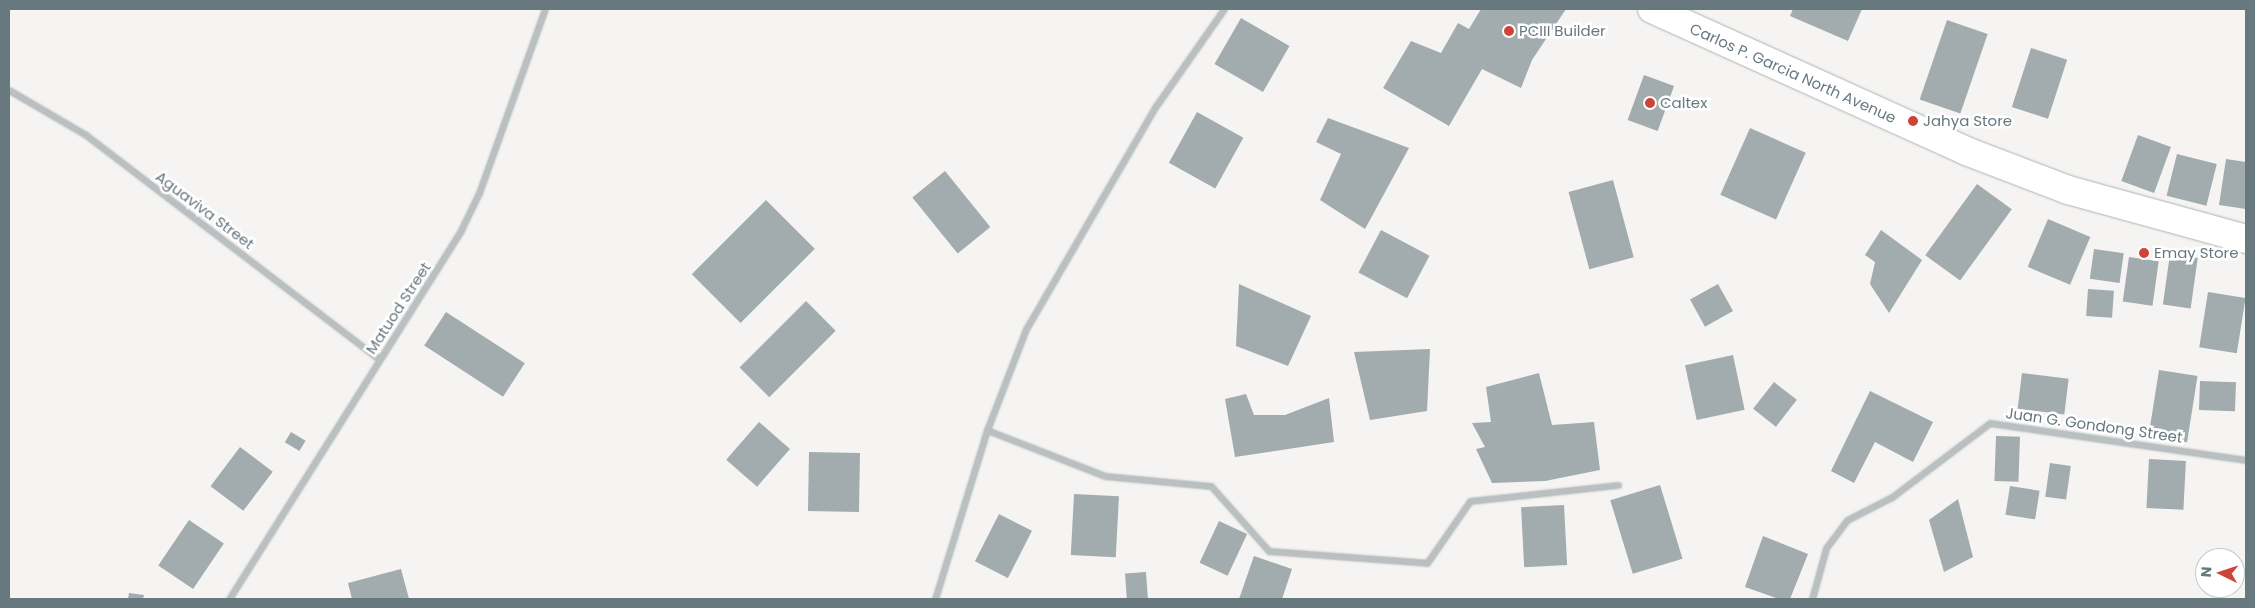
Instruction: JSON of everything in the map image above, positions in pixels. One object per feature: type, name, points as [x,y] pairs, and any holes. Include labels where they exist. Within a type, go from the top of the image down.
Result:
[{"type":"main road","name":"Carlos P. Garcia North Avenue","points":[[1652,9],[1976,155],[2068,190],[2246,239]]},
{"type":"street","name":"Matuod Street","points":[[229,599],[379,359],[422,295],[479,193],[545,9]]},
{"type":"street","points":[[934,599],[988,430],[1026,329],[1156,106],[1224,9]]},
{"type":"street","name":"Aguaviva Street","points":[[9,90],[86,135],[379,359]]},
{"type":"street","name":"Juan G. Gondong Street","points":[[1812,599],[1826,548],[1847,520],[1892,497],[1990,422],[2246,460]]},
{"type":"street","points":[[988,430],[1105,476],[1211,486],[1269,551],[1427,563],[1470,501],[1618,485]]},
{"type":"building","points":[[1481,9],[1566,9],[1532,60],[1521,88],[1482,69],[1449,126],[1383,88],[1411,41],[1441,53],[1458,23],[1469,29]]},
{"type":"building","points":[[1793,9],[1862,9],[1848,41],[1790,16]]},
{"type":"building","points":[[1241,18],[1289,46],[1263,92],[1214,64]]},
{"type":"building","points":[[1947,20],[1988,34],[1960,113],[1920,99]]},
{"type":"building","points":[[2031,48],[2067,60],[2048,119],[2012,107]]},
{"type":"building","name":"Caltex","points":[[1644,75],[1674,86],[1658,131],[1628,120]]},
{"type":"building","points":[[1197,112],[1243,138],[1215,188],[1169,163]]},
{"type":"building","points":[[1328,118],[1409,148],[1365,229],[1320,200],[1341,154],[1316,142]]},
{"type":"building","points":[[1750,128],[1806,153],[1776,219],[1720,195]]},
{"type":"building","points":[[2138,135],[2171,147],[2154,193],[2121,181]]},
{"type":"building","points":[[2177,154],[2217,164],[2206,206],[2167,196]]},
{"type":"building","points":[[2226,159],[2246,162],[2246,209],[2219,205]]},
{"type":"building","points":[[945,171],[990,227],[958,253],[912,197]]},
{"type":"building","points":[[1613,180],[1634,257],[1589,269],[1569,192]]},
{"type":"building","points":[[1977,184],[2012,209],[1960,280],[1925,255]]},
{"type":"building","points":[[766,200],[815,249],[741,323],[692,274]]},
{"type":"building","points":[[2048,219],[2090,237],[2070,285],[2028,267]]},
{"type":"building","points":[[1381,230],[1430,256],[1407,298],[1358,272]]},
{"type":"building","points":[[1881,230],[1922,260],[1889,313],[1870,284],[1875,262],[1865,255]]},
{"type":"building","points":[[2094,249],[2124,253],[2120,283],[2090,279]]},
{"type":"building","points":[[2170,254],[2198,258],[2191,308],[2163,305]]},
{"type":"building","points":[[2129,257],[2159,261],[2152,306],[2123,302]]},
{"type":"building","points":[[1239,284],[1311,316],[1288,366],[1236,346]]},
{"type":"building","points":[[1718,284],[1733,311],[1705,327],[1690,300]]},
{"type":"building","points":[[2088,289],[2114,291],[2112,318],[2086,316]]},
{"type":"building","points":[[2208,292],[2246,298],[2237,353],[2199,347]]},
{"type":"building","points":[[806,301],[836,331],[769,397],[740,367]]},
{"type":"building","points":[[446,312],[525,363],[503,397],[424,346]]},
{"type":"building","points":[[1430,349],[1427,411],[1370,420],[1354,352]]},
{"type":"building","points":[[1733,355],[1745,410],[1697,420],[1685,365]]},
{"type":"building","points":[[2159,370],[2198,376],[2187,442],[2149,436]]},
{"type":"building","points":[[1539,373],[1552,425],[1594,422],[1600,470],[1545,481],[1492,483],[1476,449],[1485,447],[1472,423],[1491,422],[1486,387]]},
{"type":"building","points":[[2022,373],[2069,379],[2064,414],[2018,409]]},
{"type":"building","points":[[2200,381],[2236,382],[2235,411],[2199,410]]},
{"type":"building","points":[[1774,382],[1797,400],[1776,427],[1753,409]]},
{"type":"building","points":[[1870,391],[1933,422],[1913,462],[1875,442],[1854,483],[1831,471]]},
{"type":"building","points":[[1246,394],[1254,415],[1285,415],[1329,398],[1334,442],[1235,457],[1225,399]]},
{"type":"building","points":[[759,422],[790,449],[757,487],[726,460]]},
{"type":"building","points":[[291,432],[306,441],[299,451],[285,442]]},
{"type":"building","points":[[1996,436],[2020,437],[2018,482],[1994,481]]},
{"type":"building","points":[[240,447],[273,472],[243,511],[211,486]]},
{"type":"building","points":[[809,452],[860,453],[859,512],[808,511]]},
{"type":"building","points":[[2149,459],[2186,461],[2183,510],[2146,508]]},
{"type":"building","points":[[2050,463],[2071,466],[2066,500],[2045,497]]},
{"type":"building","points":[[1660,485],[1683,559],[1633,574],[1610,500]]},
{"type":"building","points":[[2010,486],[2040,491],[2035,519],[2005,515]]},
{"type":"building","points":[[1074,494],[1119,496],[1116,557],[1071,555]]},
{"type":"building","points":[[1958,499],[1973,557],[1944,572],[1929,520]]},
{"type":"building","points":[[1564,505],[1567,565],[1524,567],[1521,507]]},
{"type":"building","points":[[999,514],[1032,531],[1008,578],[975,561]]},
{"type":"building","points":[[189,520],[224,543],[193,589],[158,566]]},
{"type":"building","points":[[1219,521],[1247,534],[1228,576],[1200,563]]},
{"type":"building","points":[[1763,536],[1808,554],[1790,599],[1779,599],[1745,587]]},
{"type":"building","points":[[1254,556],[1292,569],[1282,599],[1239,599]]},
{"type":"building","points":[[401,569],[409,599],[352,599],[348,583]]},
{"type":"building","points":[[1146,572],[1148,599],[1127,599],[1125,573]]},
{"type":"building","points":[[129,593],[144,595],[143,599],[128,599]]},
{"type":"place","name":"PCIII Builder","points":[[1509,31]]},
{"type":"place","name":"Caltex","points":[[1650,103]]},
{"type":"place","name":"Jahya Store","points":[[1913,121]]},
{"type":"place","name":"Emay Store","points":[[2144,253]]}]
